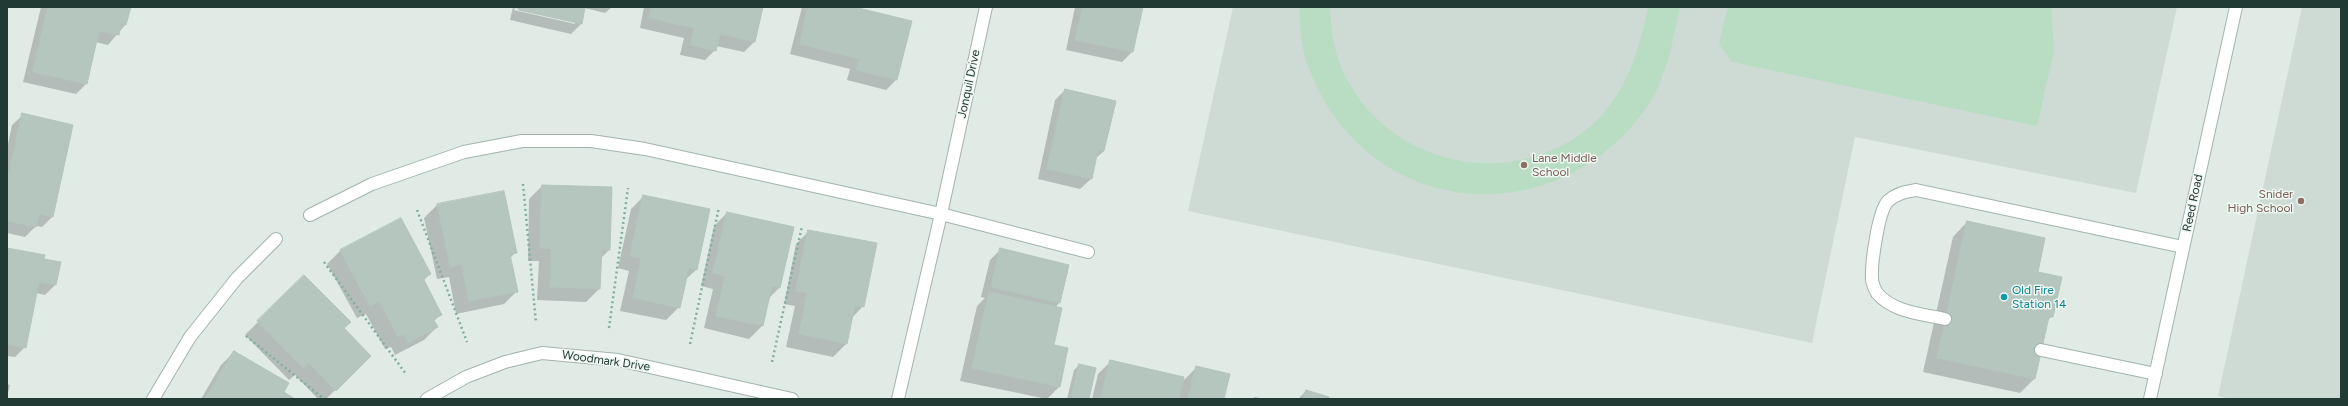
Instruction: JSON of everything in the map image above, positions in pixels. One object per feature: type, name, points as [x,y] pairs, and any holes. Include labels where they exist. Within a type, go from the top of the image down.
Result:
[{"type":"street","name":"Jonquil Drive","points":[[898,399],[941,214],[986,7]]},
{"type":"street","name":"Reed Road","points":[[2150,399],[2236,7]]},
{"type":"street","points":[[310,215],[372,184],[464,152],[522,141],[591,141],[645,149],[941,214],[1088,252]]},
{"type":"street","points":[[1945,320],[1904,310],[1887,303],[1876,292],[1872,280],[1876,245],[1883,211],[1887,202],[1901,192],[1916,190],[2183,248]]},
{"type":"street","points":[[153,399],[190,337],[237,278],[276,239]]},
{"type":"street","points":[[2041,350],[2156,374]]},
{"type":"street","name":"Woodmark Drive","points":[[427,399],[473,375],[504,362],[542,354],[618,360],[792,399]]},
{"type":"path","points":[[523,184],[536,323]]},
{"type":"path","points":[[609,328],[628,188]]},
{"type":"path","points":[[690,344],[719,207]]},
{"type":"path","points":[[417,210],[467,342]]},
{"type":"path","points":[[772,362],[802,226]]},
{"type":"path","points":[[324,262],[406,374]]},
{"type":"path","points":[[246,336],[324,399]]},
{"type":"shaded area","name":"Lane Middle School","points":[[1233,7],[2177,7],[2136,193],[1855,137],[1812,343],[1188,211]]},
{"type":"shaded area","name":"Snider High School","points":[[2302,7],[2341,7],[2341,399],[2230,399],[2218,396]]},
{"type":"green space","points":[[1299,7],[1330,7],[1334,45],[1350,85],[1367,109],[1388,129],[1412,144],[1438,155],[1467,162],[1496,163],[1525,159],[1548,152],[1570,141],[1590,127],[1615,98],[1628,74],[1642,35],[1648,7],[1680,7],[1668,58],[1660,84],[1654,96],[1647,107],[1608,149],[1563,177],[1514,192],[1464,193],[1416,181],[1372,155],[1335,117],[1308,66],[1301,37]]},
{"type":"green space","points":[[1728,7],[2051,7],[2054,51],[2037,126],[1732,62],[1719,44]]},
{"type":"building","points":[[48,7],[131,7],[126,25],[121,23],[119,35],[99,31],[87,84],[33,72]]},
{"type":"building","points":[[520,7],[585,7],[582,24],[519,10]]},
{"type":"building","points":[[652,7],[763,7],[755,42],[720,34],[716,51],[690,45],[694,28],[649,18]]},
{"type":"building","points":[[808,7],[854,7],[912,21],[897,80],[856,70],[859,59],[800,44]]},
{"type":"building","points":[[1083,7],[1143,7],[1133,52],[1075,40]]},
{"type":"building","points":[[1065,89],[1116,101],[1104,151],[1098,150],[1092,179],[1047,169]]},
{"type":"building","points":[[22,113],[73,125],[53,217],[39,214],[36,227],[7,221],[7,172],[9,173]]},
{"type":"building","points":[[542,185],[612,187],[610,250],[602,250],[600,289],[550,287],[551,249],[540,248]]},
{"type":"building","points":[[504,191],[517,253],[510,254],[518,292],[469,301],[461,264],[450,267],[437,204]]},
{"type":"building","points":[[643,195],[710,209],[697,270],[689,268],[680,308],[633,298],[641,258],[630,256]]},
{"type":"building","points":[[727,212],[794,227],[780,288],[772,286],[763,326],[716,316],[725,276],[713,273]]},
{"type":"building","points":[[401,218],[431,274],[423,278],[442,315],[433,319],[438,327],[408,343],[404,334],[398,337],[379,301],[370,306],[340,250]]},
{"type":"building","name":"Old Fire Station 14","points":[[1967,221],[2045,238],[2038,272],[2062,277],[2053,317],[2049,317],[2035,379],[1937,358]]},
{"type":"building","points":[[808,230],[877,243],[864,307],[855,305],[847,344],[799,334],[807,293],[796,291]]},
{"type":"building","points":[[7,248],[45,255],[44,259],[61,262],[56,285],[39,282],[26,348],[7,344]]},
{"type":"building","points":[[1000,248],[1069,265],[1060,303],[991,287]]},
{"type":"building","points":[[304,275],[351,322],[344,328],[371,356],[336,391],[309,363],[303,368],[257,321]]},
{"type":"building","points":[[989,292],[1062,308],[1054,345],[1068,348],[1060,387],[972,368]]},
{"type":"building","points":[[234,351],[289,383],[284,392],[295,399],[205,399]]},
{"type":"building","points":[[1110,360],[1184,377],[1179,399],[1101,399]]},
{"type":"building","points":[[1079,364],[1096,368],[1089,399],[1071,399]]},
{"type":"building","points":[[1196,366],[1230,374],[1224,399],[1188,399]]},
{"type":"building","points":[[1306,390],[1329,397],[1329,399],[1304,399]]},
{"type":"place","name":"Lane Middle School","points":[[1524,165]]},
{"type":"place","name":"Snider High School","points":[[2301,201]]},
{"type":"place","name":"Old Fire Station 14","points":[[2004,297]]}]
